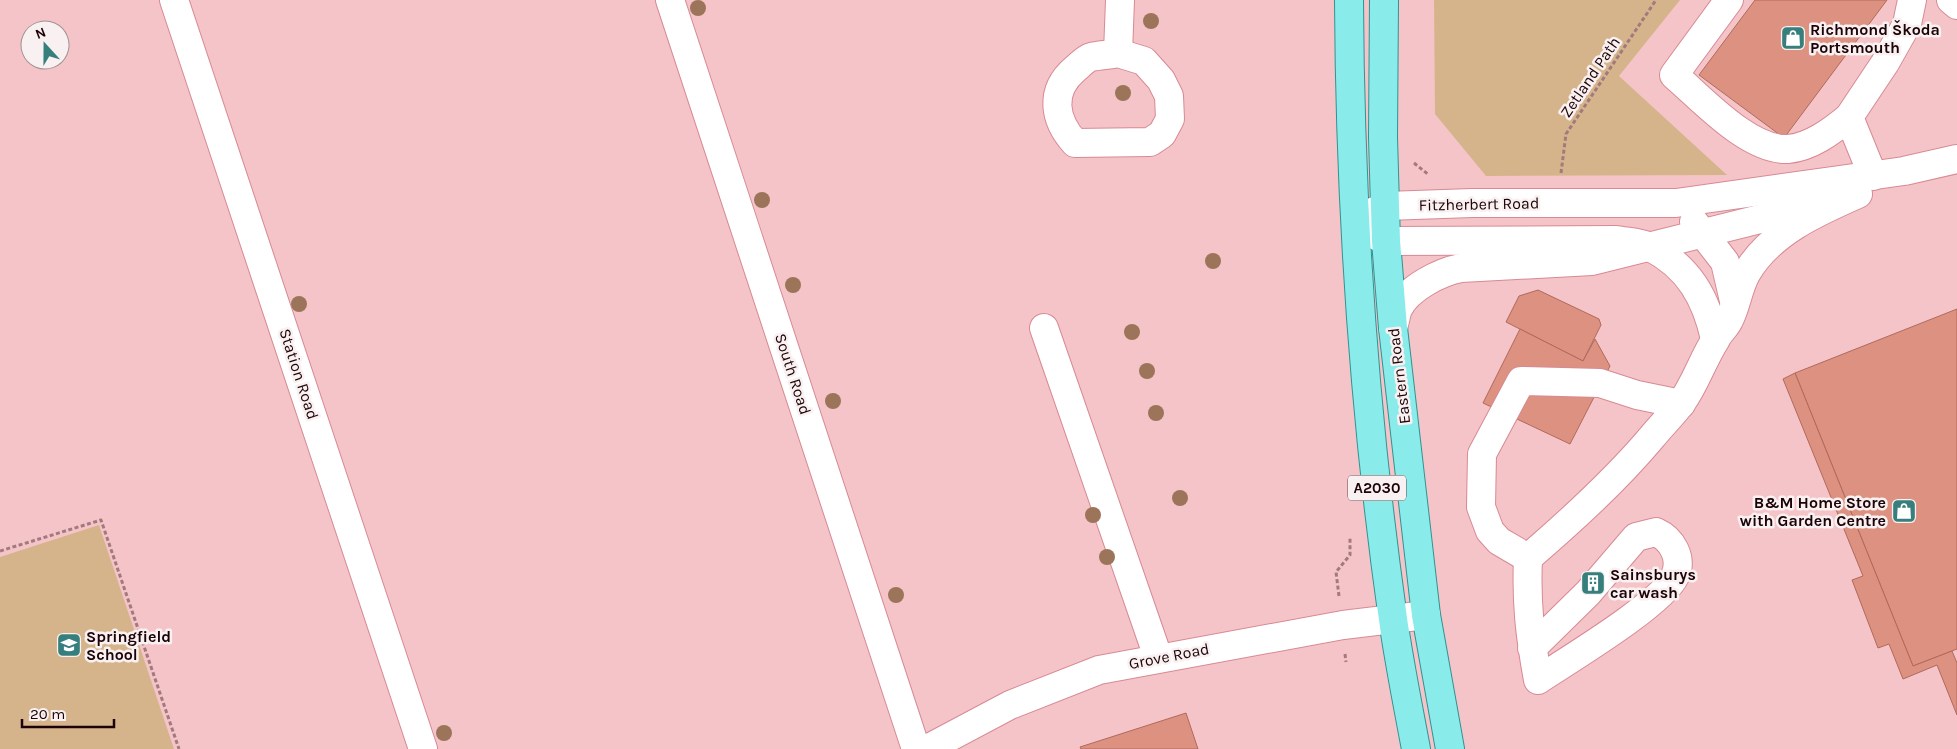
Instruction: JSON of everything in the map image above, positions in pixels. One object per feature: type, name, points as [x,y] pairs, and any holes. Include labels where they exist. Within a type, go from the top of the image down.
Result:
[{"type":"main road","name":"Eastern Road","points":[[1349,0],[1356,225],[1366,389],[1393,619],[1416,749]]},
{"type":"main road","name":"Eastern Road","points":[[1384,0],[1383,137],[1386,241],[1393,328],[1426,615],[1450,749]]},
{"type":"street","name":"Station Road","points":[[174,0],[423,749]]},
{"type":"street","name":"South Road","points":[[670,0],[916,749]]},
{"type":"street","points":[[1118,53],[1120,0]]},
{"type":"street","points":[[1729,0],[1674,75],[1737,129],[1762,144],[1773,147],[1798,147],[1831,132],[1848,117],[1885,63],[1907,24],[1912,0]]},
{"type":"street","points":[[1951,0],[1957,5]]},
{"type":"street","points":[[1532,648],[1588,593],[1636,537],[1656,532],[1669,540],[1674,548],[1678,567],[1675,577],[1655,600],[1538,680],[1532,648],[1526,600],[1528,558],[1567,525],[1623,470],[1681,404],[1698,377],[1715,339],[1730,320],[1734,301],[1746,274],[1773,243],[1794,226],[1865,185],[1848,117]]},
{"type":"street","name":"Fitzherbert Road","points":[[1393,328],[1398,309],[1406,298],[1446,271],[1461,268],[1592,260],[1705,234],[1865,185],[1904,171],[1957,159]]},
{"type":"street","name":"Fitzherbert Road","points":[[1649,246],[1616,240],[1386,241],[1356,225],[1370,214],[1386,206],[1472,203],[1676,203],[1865,185]]},
{"type":"street","points":[[1676,203],[1705,234],[1725,262],[1734,301]]},
{"type":"street","points":[[1649,246],[1679,268],[1695,283],[1707,308],[1715,339]]},
{"type":"street","points":[[1044,328],[1158,658]]},
{"type":"street","points":[[1528,558],[1499,541],[1490,531],[1481,507],[1482,454],[1521,381],[1600,383],[1681,404]]},
{"type":"street","name":"Grove Road","points":[[927,749],[1010,705],[1090,673],[1158,658],[1343,625],[1426,615]]},
{"type":"path","name":"Zetland Path","points":[[1557,204],[1566,134],[1656,0]]},
{"type":"path","points":[[1409,158],[1434,179]]},
{"type":"path","points":[[0,551],[101,520],[179,749]]},
{"type":"shaded area","points":[[1434,0],[1680,0],[1619,76],[1727,175],[1486,176],[1435,114]]},
{"type":"shaded area","name":"Springfield School","points":[[99,525],[174,749],[0,749],[0,557]]},
{"type":"building","name":"Richmond Škoda Portsmouth","points":[[1755,0],[1887,0],[1784,138],[1699,75]]},
{"type":"building","points":[[1538,290],[1599,319],[1601,325],[1583,361],[1506,322],[1519,296]]},
{"type":"building","name":"B&M Home Store with Garden Centre","points":[[1957,309],[1957,649],[1913,666],[1795,373]]},
{"type":"building","points":[[1520,329],[1583,361],[1595,339],[1610,366],[1570,444],[1483,403]]},
{"type":"building","points":[[1795,373],[1913,666],[1952,651],[1957,663],[1957,715],[1937,665],[1903,679],[1889,644],[1878,648],[1852,580],[1863,576],[1783,379]]},
{"type":"building","points":[[1186,713],[1198,749],[1081,749],[1080,747]]},
{"type":"place","name":"Richmond Škoda Portsmouth","points":[[1793,38]]},
{"type":"place","name":"B&M Home Store with Garden Centre","points":[[1904,511]]},
{"type":"place","name":"Sainsburys car wash","points":[[1593,583]]},
{"type":"place","name":"Springfield School","points":[[69,645]]}]
